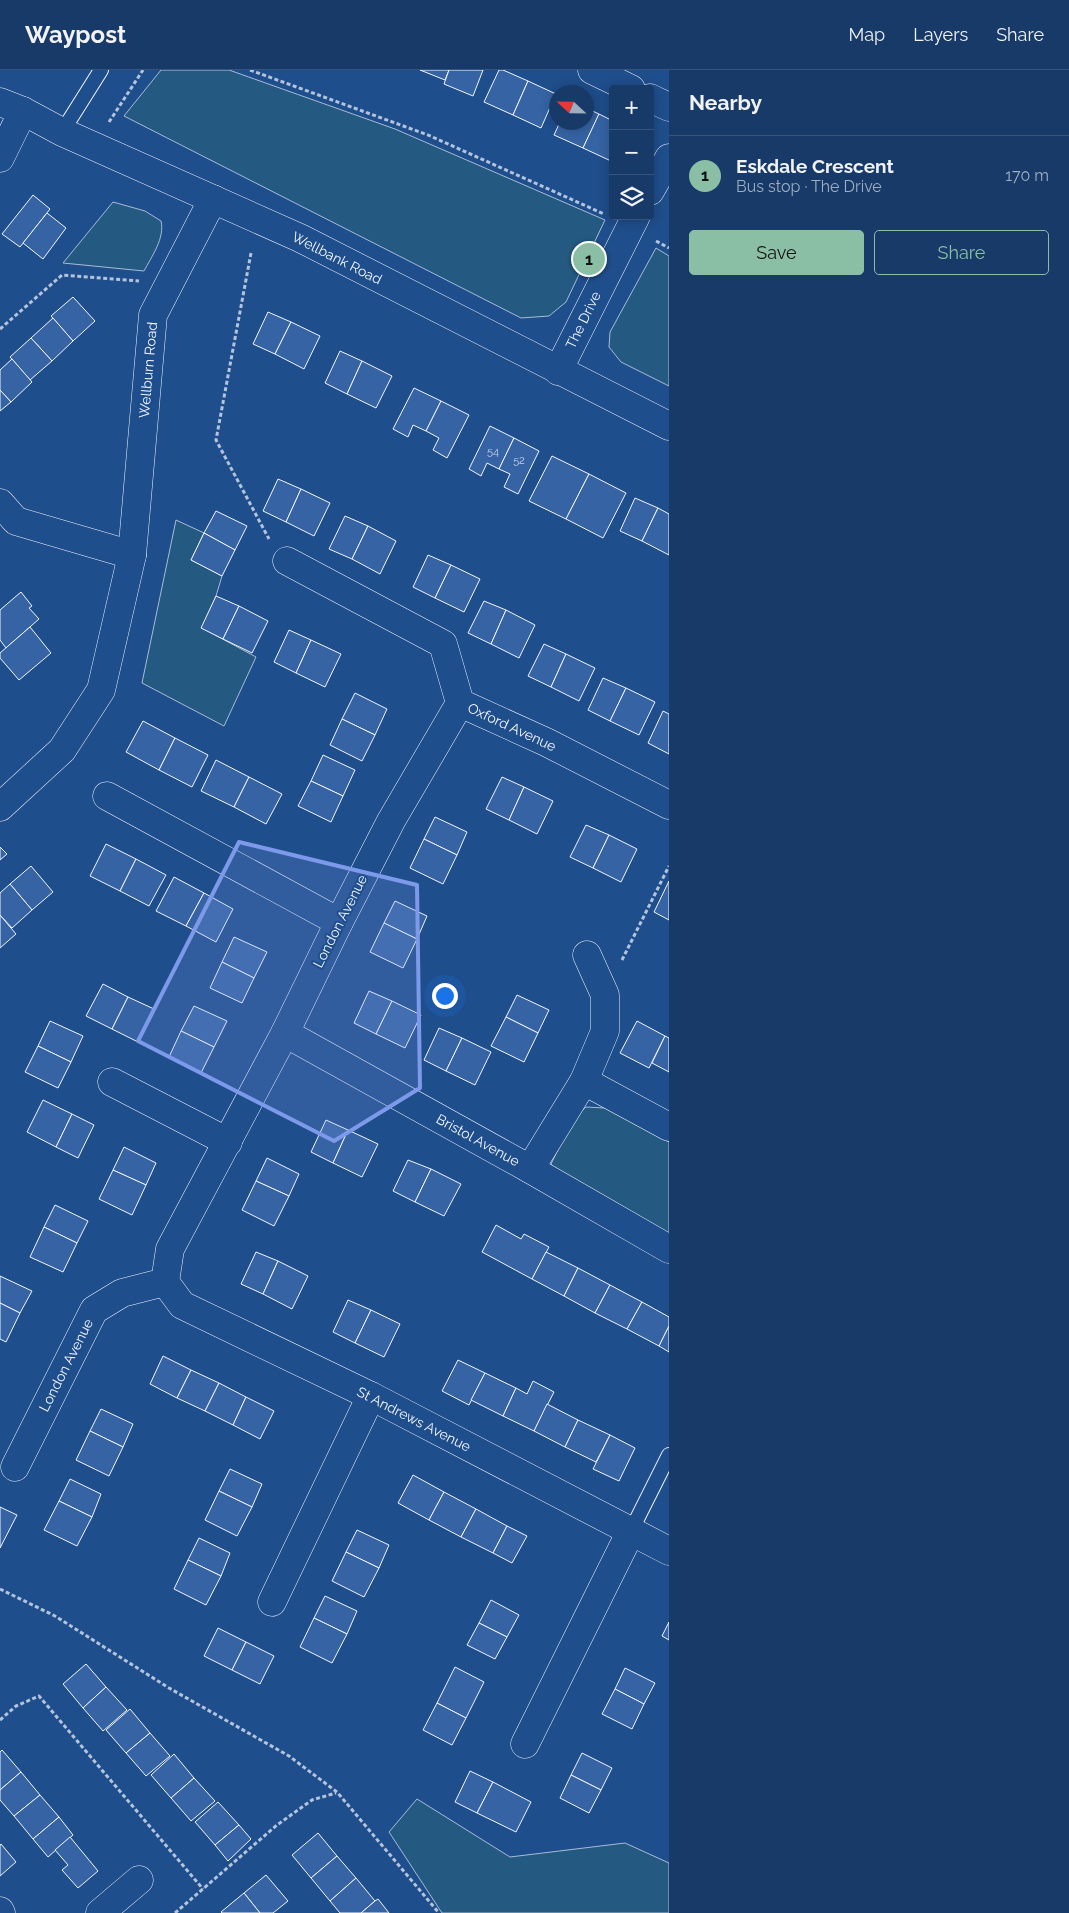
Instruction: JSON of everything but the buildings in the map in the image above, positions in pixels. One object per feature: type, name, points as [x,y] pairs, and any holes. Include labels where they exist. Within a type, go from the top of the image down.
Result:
[{"type":"street","points":[[592,70],[623,85]]},
{"type":"street","points":[[654,100],[669,107]]},
{"type":"street","name":"Wellbank Road","points":[[12,106],[62,132],[300,238],[669,426]]},
{"type":"street","points":[[0,158],[12,106]]},
{"type":"street","points":[[654,184],[669,158]]},
{"type":"street","name":"Wellburn Road","points":[[0,807],[62,750],[101,690],[132,555],[153,314],[213,200]]},
{"type":"street","name":"The Drive","points":[[558,370],[633,221]]},
{"type":"street","points":[[0,503],[16,521],[132,555]]},
{"type":"street","name":"Oxford Avenue","points":[[287,561],[443,644],[460,703],[546,742],[669,805]]},
{"type":"street","name":"London Avenue","points":[[14,1467],[94,1310],[122,1293],[165,1282],[170,1249],[285,1033],[391,821],[460,703]]},
{"type":"street","points":[[108,796],[339,922]]},
{"type":"street","points":[[530,1169],[584,1081],[605,1031],[605,994],[586,955]]},
{"type":"street","name":"Bristol Avenue","points":[[285,1033],[530,1169],[669,1249]]},
{"type":"street","points":[[584,1081],[669,1127]]},
{"type":"street","points":[[112,1082],[228,1142]]},
{"type":"street","name":"St Andrews Avenue","points":[[165,1282],[182,1305],[371,1396],[669,1551]]},
{"type":"street","points":[[272,1602],[371,1396]]},
{"type":"street","points":[[525,1744],[631,1531]]},
{"type":"street","points":[[100,1913],[139,1880]]},
{"type":"lane","points":[[62,132],[101,70]]},
{"type":"lane","points":[[631,1531],[669,1456]]},
{"type":"path","points":[[94,145],[143,70]]},
{"type":"path","points":[[250,70],[428,135],[633,221],[669,248]]},
{"type":"path","points":[[251,253],[216,440],[272,545],[287,561]]},
{"type":"path","points":[[0,329],[62,275],[170,284]]},
{"type":"path","points":[[605,994],[669,866]]},
{"type":"path","points":[[0,1589],[55,1616],[169,1688],[289,1756],[337,1792],[439,1913]]},
{"type":"path","points":[[0,1720],[16,1706],[39,1696],[203,1889]]},
{"type":"path","points":[[175,1913],[277,1825],[312,1800],[337,1792]]},
{"type":"highlighted area","points":[[239,842],[417,885],[420,1088],[334,1141],[138,1041]]},
{"type":"shaded area","points":[[161,70],[229,70],[395,129],[605,220],[566,302],[549,316],[521,318],[124,116]]},
{"type":"shaded area","points":[[113,202],[145,211],[161,221],[162,227],[159,240],[144,271],[63,263]]},
{"type":"shaded area","points":[[656,248],[669,256],[669,386],[621,362],[609,347],[610,332]]},
{"type":"shaded area","points":[[176,520],[204,533],[191,560],[222,576],[216,596],[202,628],[256,657],[224,726],[142,683]]},
{"type":"shaded area","points":[[586,1107],[605,1108],[669,1142],[669,1237],[554,1177],[551,1164],[574,1117]]},
{"type":"shaded area","points":[[417,1799],[510,1857],[625,1843],[669,1863],[669,1913],[442,1913],[389,1832]]},
{"type":"place","name":"Eskdale Crescent","points":[[589,259]]}]
